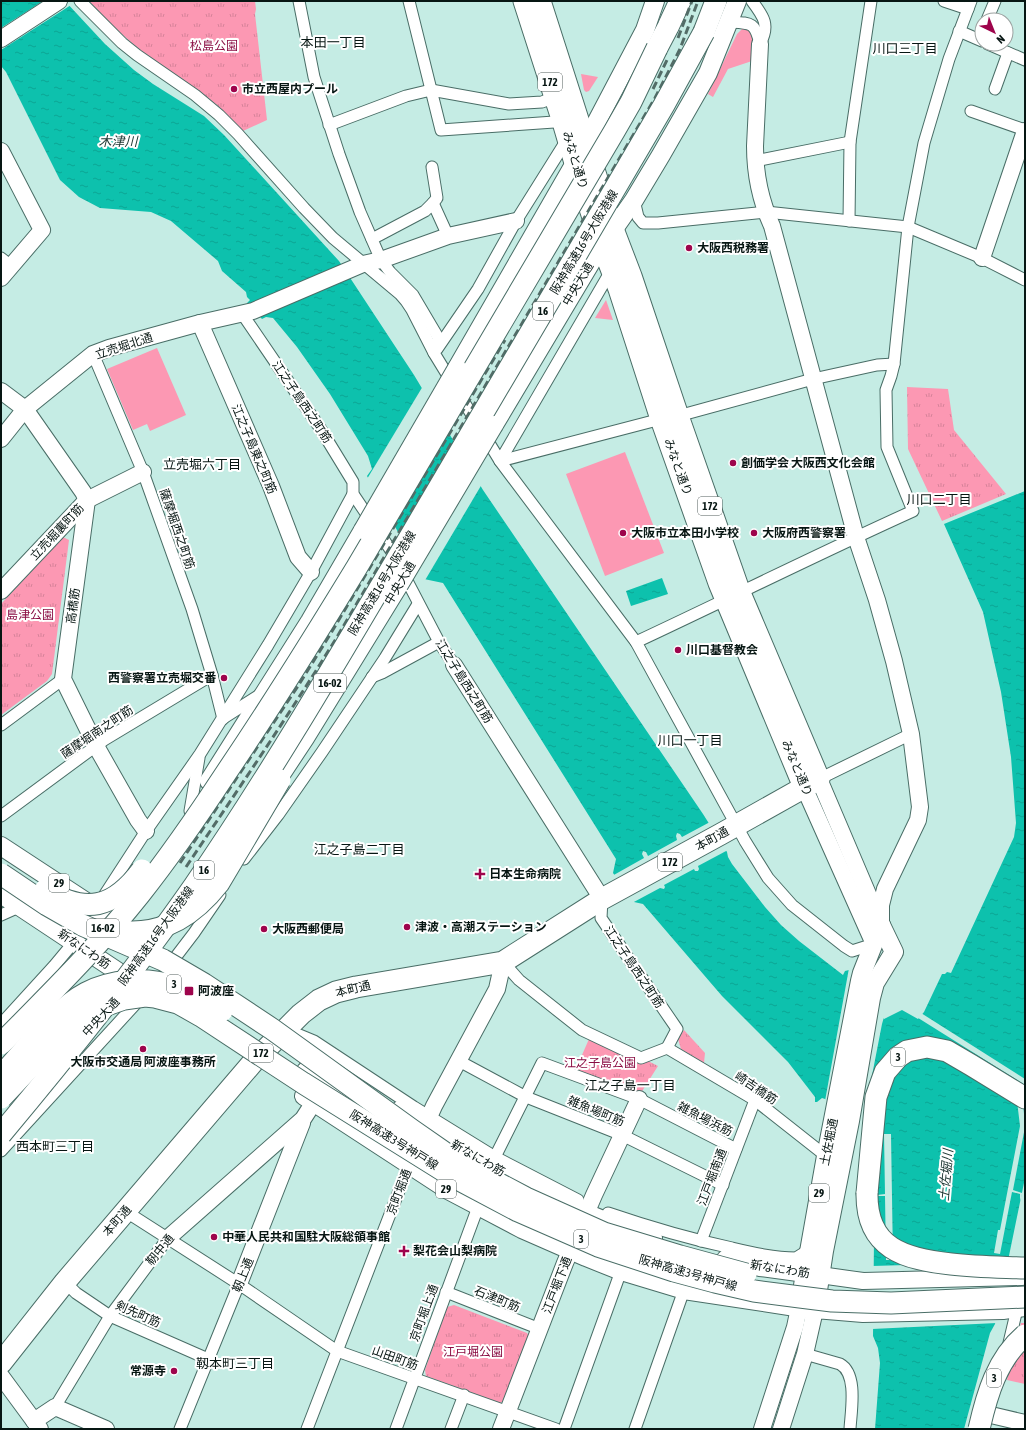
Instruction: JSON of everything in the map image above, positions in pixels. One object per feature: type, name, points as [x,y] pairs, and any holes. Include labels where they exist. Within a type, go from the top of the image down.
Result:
[{"type":"highway","name":"みなと通り","points":[[524,1],[562,117],[577,140],[575,163],[607,237],[631,276],[669,418]]},
{"type":"highway","name":"みなと通り","points":[[540,1],[577,140],[607,237],[612,269],[669,418],[733,596],[812,783]]},
{"type":"highway","name":"16","points":[[1,1044],[88,954],[120,918],[156,872],[187,830],[244,746],[321,627],[631,102],[657,48],[673,1]]},
{"type":"highway","points":[[657,48],[680,1]]},
{"type":"highway","name":"阪神高速16号大阪港線","points":[[1,1134],[95,1018],[192,888],[389,586],[664,105],[704,32],[715,1]]},
{"type":"highway","name":"16","points":[[1,860],[55,896],[74,903],[84,905],[104,902],[115,897],[124,890],[140,873],[176,824],[313,622],[357,567]]},
{"type":"highway","name":"16-02","points":[[1,884],[28,905],[100,927],[129,932],[151,930],[174,923],[192,912],[203,902],[226,872],[281,778],[389,586]]},
{"type":"highway","name":"本町通","points":[[1,1363],[65,1282],[254,1061],[285,1029],[319,1000],[336,992],[356,987],[503,962],[610,895],[812,783]]},
{"type":"highway","name":"阪神高速3号神戸線","points":[[1,874],[47,905],[76,922],[163,960],[204,984],[422,1124],[465,1165],[526,1198],[604,1233],[719,1268],[757,1277],[803,1284],[890,1290],[1021,1277]]},
{"type":"highway","name":"3","points":[[28,905],[125,952],[307,1072],[382,1132]]},
{"type":"highway","name":"阪神高速3号神戸線","points":[[1,1076],[60,1013],[86,993],[112,983],[136,981],[157,982],[174,986],[186,991],[422,1124]]},
{"type":"highway","name":"阪神高速3号神戸線","points":[[1,1098],[63,1032],[85,1015],[98,1008],[124,999],[155,997],[178,1003],[201,1016],[303,1084],[452,1176],[518,1211],[598,1246],[674,1271],[715,1282],[800,1297],[863,1303],[1018,1306]]},
{"type":"highway","name":"3","points":[[1021,1277],[975,1267],[929,1262],[904,1255],[888,1246],[877,1232],[870,1216],[867,1201],[869,1163],[876,1097],[885,1072],[898,1057],[907,1051],[927,1047],[947,1051],[1025,1098]]},
{"type":"highway","name":"3","points":[[986,1424],[989,1391],[1001,1364],[1010,1350],[1025,1335]]},
{"type":"main road","points":[[577,140],[645,30],[656,1]]},
{"type":"main road","name":"中央大通","points":[[1,1122],[112,1006],[140,987],[167,954],[211,879],[305,738],[389,586],[494,425],[607,237],[634,200],[661,155],[708,73],[730,22],[737,1]]},
{"type":"main road","points":[[1,1055],[72,978],[91,954],[116,921],[190,811],[310,621],[575,163]]},
{"type":"main road","name":"新なにわ筋","points":[[1,846],[285,1029],[422,1124],[490,1166],[588,1209],[628,1229],[698,1252],[760,1267],[812,1274]]},
{"type":"main road","name":"新なにわ筋","points":[[1,894],[28,905],[74,942],[140,987],[171,1005],[409,1165],[478,1207],[522,1229],[621,1271],[684,1290],[807,1309]]},
{"type":"main road","name":"土佐堀通","points":[[812,1274],[810,1245],[826,1156],[842,1117],[860,981],[881,925]]},
{"type":"main road","name":"みなと通り","points":[[881,925],[890,958]]},
{"type":"main road","name":"みなと通り","points":[[874,944],[890,958]]},
{"type":"main road","name":"土佐堀通","points":[[807,1309],[812,1274],[842,1117],[875,983],[890,958]]},
{"type":"street","points":[[1,38],[59,1]]},
{"type":"street","points":[[80,1],[122,43],[195,95],[219,115],[333,238],[356,267],[406,301],[434,353],[500,461],[636,642],[729,830],[792,905],[852,950],[874,944]]},
{"type":"street","points":[[299,1],[314,77],[355,198],[381,260],[390,272],[413,295],[439,339],[434,353]]},
{"type":"street","points":[[409,1],[441,130],[554,122],[562,117]]},
{"type":"street","points":[[752,1],[763,16],[766,25],[764,36],[760,44]]},
{"type":"street","points":[[849,220],[850,142],[871,1]]},
{"type":"street","points":[[636,642],[913,511],[887,447],[886,390],[894,364],[908,227],[924,143],[949,59],[969,5],[944,1]]},
{"type":"street","points":[[990,12],[995,1]]},
{"type":"street","points":[[730,22],[748,23],[755,28],[760,44],[755,162],[766,212],[772,226],[856,537],[877,600],[894,661],[911,734],[920,807],[918,820],[885,890],[881,905],[881,925]]},
{"type":"street","points":[[959,31],[974,36]]},
{"type":"street","points":[[995,89],[1008,53],[1025,60]]},
{"type":"street","points":[[329,125],[406,96],[431,90],[510,104],[542,102],[555,97]]},
{"type":"street","points":[[971,111],[1025,131],[982,258]]},
{"type":"street","points":[[434,353],[478,289],[516,221],[577,140]]},
{"type":"street","points":[[755,162],[850,142]]},
{"type":"street","points":[[1,151],[42,230],[4,268]]},
{"type":"street","points":[[372,239],[425,211],[433,203],[437,198],[432,167]]},
{"type":"street","points":[[634,200],[638,217],[643,223],[658,223],[766,212],[908,227],[982,258],[1025,280]]},
{"type":"street","points":[[433,203],[448,236]]},
{"type":"street","name":"立売堀北通","points":[[1,439],[25,409],[93,354],[109,348],[247,311],[356,267],[381,260],[448,236],[516,221]]},
{"type":"street","points":[[500,461],[612,269]]},
{"type":"street","name":"江之子島西之町筋","points":[[247,311],[353,482],[353,494],[392,552],[439,642],[610,895],[601,918],[677,1029],[667,1048]]},
{"type":"street","name":"江之子島東之町筋","points":[[200,323],[271,486],[298,557],[311,572]]},
{"type":"street","name":"薩摩堀西之町筋","points":[[93,354],[143,472],[192,609],[223,718]]},
{"type":"street","points":[[500,461],[813,380],[877,366],[894,364]]},
{"type":"street","points":[[1,391],[25,409],[87,500]]},
{"type":"street","name":"立売堀裏町筋","points":[[1,592],[87,500],[143,472]]},
{"type":"street","points":[[1,1024],[74,942],[146,831],[200,754],[268,645],[311,572],[353,494]]},
{"type":"street","name":"高橋筋","points":[[63,679],[87,500]]},
{"type":"street","points":[[167,954],[194,933],[254,845],[278,815],[344,719],[385,658],[418,604]]},
{"type":"street","points":[[371,678],[439,642]]},
{"type":"street","name":"薩摩堀南之町筋","points":[[1,816],[104,740],[212,675]]},
{"type":"street","points":[[1,725],[63,679],[96,746],[138,820],[146,831]]},
{"type":"street","points":[[223,718],[267,690]]},
{"type":"street","points":[[812,783],[911,734]]},
{"type":"street","points":[[254,845],[305,738]]},
{"type":"street","points":[[190,811],[200,754]]},
{"type":"street","name":"みなと通り","points":[[812,783],[881,925]]},
{"type":"street","name":"みなと通り","points":[[812,783],[874,944]]},
{"type":"street","points":[[1,915],[28,905]]},
{"type":"street","points":[[503,962],[519,980],[582,1030],[641,1058],[667,1048]]},
{"type":"street","name":"京町堀通","points":[[307,1429],[409,1165],[422,1124],[459,1061],[497,989],[503,962]]},
{"type":"street","points":[[1,1151],[140,987]]},
{"type":"street","name":"崎吉橋筋","points":[[667,1048],[754,1100],[826,1156]]},
{"type":"street","name":"雑魚場町筋","points":[[459,1061],[526,1097],[622,1135],[723,1185]]},
{"type":"street","name":"雑魚場浜筋","points":[[526,1097],[542,1063],[639,1099],[736,1149]]},
{"type":"street","points":[[495,1157],[526,1097]]},
{"type":"street","name":"江戸堀下通","points":[[501,1429],[588,1209],[639,1099]]},
{"type":"street","name":"江戸堀南通","points":[[701,1241],[754,1100]]},
{"type":"street","name":"靭中通","points":[[37,1425],[55,1407],[110,1316],[168,1238],[303,1119],[314,1102]]},
{"type":"street","name":"靭上通","points":[[180,1429],[239,1284],[303,1119]]},
{"type":"street","points":[[422,1124],[495,1157],[588,1209],[604,1212],[652,1228],[701,1241],[763,1255],[796,1258],[804,1253],[810,1245]]},
{"type":"street","name":"京町堀上通","points":[[396,1429],[478,1207]]},
{"type":"street","name":"山田町筋","points":[[125,1211],[239,1284],[338,1351],[556,1429]]},
{"type":"street","points":[[564,1429],[621,1271]]},
{"type":"street","name":"新なにわ筋","points":[[812,1274],[862,1282],[1021,1277]]},
{"type":"street","name":"剣先町筋","points":[[65,1282],[76,1293],[110,1316],[208,1359]]},
{"type":"street","points":[[635,1429],[684,1290]]},
{"type":"street","name":"石津町筋","points":[[446,1292],[540,1329]]},
{"type":"street","points":[[1018,1306],[986,1424],[1025,1422]]},
{"type":"street","name":"新なにわ筋","points":[[807,1309],[863,1314],[1018,1306]]},
{"type":"street","name":"土佐堀通","points":[[781,1429],[806,1354],[807,1309]]},
{"type":"street","name":"土佐堀通","points":[[762,1429],[795,1328],[807,1309]]},
{"type":"street","points":[[806,1354],[840,1364],[844,1366],[848,1372],[852,1388],[850,1429]]},
{"type":"street","points":[[1,1376],[37,1425]]},
{"type":"street","points":[[451,1429],[464,1395]]},
{"type":"street","points":[[55,1407],[106,1429]]},
{"type":"green space","name":"松島公園","points":[[87,1],[255,1],[255,14],[267,120],[243,131],[217,105],[141,51],[92,8]]},
{"type":"green space","points":[[747,28],[754,36],[752,61],[728,69],[713,97],[708,94],[737,34],[742,29]]},
{"type":"green space","points":[[581,74],[598,77],[589,91],[586,92],[584,90]]},
{"type":"green space","points":[[606,300],[613,320],[595,318]]},
{"type":"green space","points":[[157,348],[186,415],[150,431],[147,424],[133,430],[107,369]]},
{"type":"green space","points":[[907,387],[948,389],[954,430],[1006,494],[942,521],[908,449]]},
{"type":"green space","points":[[625,452],[664,553],[605,576],[566,474]]},
{"type":"green space","name":"島津公園","points":[[63,537],[69,540],[52,674],[47,681],[1,715],[1,604]]},
{"type":"green space","points":[[684,1030],[705,1053],[704,1063],[681,1049],[678,1039]]},
{"type":"green space","name":"江之子島公園","points":[[589,1039],[641,1064],[648,1061],[658,1066],[639,1096],[575,1071]]},
{"type":"green space","name":"江戸堀公園","points":[[454,1305],[527,1333],[530,1338],[505,1400],[500,1403],[426,1376],[425,1370],[447,1307]]},
{"type":"green space","points":[[1021,1323],[1025,1323],[1025,1384],[1007,1380]]},
{"type":"water","points":[[1,1],[65,1],[105,44],[134,70],[153,84],[204,116],[224,135],[339,261],[414,375],[483,490],[703,814],[727,852],[732,864],[765,907],[781,925],[843,975],[845,971],[849,970],[884,1019],[902,1010],[918,1019],[924,1012],[942,974],[947,972],[951,973],[1014,837],[1016,823],[1011,757],[1001,692],[983,612],[944,524],[1025,491],[1025,1178],[995,1324],[990,1333],[964,1429],[875,1429],[880,1363],[878,1348],[873,1336],[874,1239],[868,1129],[825,1099],[822,1098],[815,1102],[815,1097],[788,1062],[722,996],[643,904],[634,902],[613,873],[616,859],[443,583],[424,579],[367,476],[372,469],[368,456],[330,394],[297,347],[273,318],[266,317],[262,319],[247,303],[250,300],[247,297],[246,292],[222,271],[218,261],[171,221],[151,212],[100,208],[79,197],[60,180],[6,72],[1,66]]},
{"type":"water","points":[[662,578],[668,594],[631,606],[626,591]]},
{"type":"pier","points":[[43,1],[68,1],[71,5],[1,50],[1,28]]},
{"type":"pier","points":[[423,386],[441,416],[384,511],[367,479]]},
{"type":"pier","points":[[462,451],[482,484],[424,582],[406,550]]},
{"type":"pier","points":[[710,822],[728,850],[698,866],[698,871],[695,871],[694,869],[664,885],[664,889],[660,888],[632,903],[612,876],[644,858],[642,854],[643,851],[646,852],[648,856],[677,840],[677,833],[682,837]]},
{"type":"pier","points":[[849,968],[884,1017],[862,1127],[825,1101]]},
{"type":"pier","points":[[921,1013],[1025,1079],[1025,1085],[915,1016],[918,1016]]},
{"type":"pier","points":[[1017,1101],[1023,1101],[1025,1127],[1013,1190],[1022,1194],[1021,1201],[1020,1194],[1012,1192],[1000,1254],[994,1253],[998,1230],[1000,1230],[1020,1126]]},
{"type":"pier","points":[[884,1134],[891,1134],[893,1260],[886,1260],[885,1196],[877,1196],[885,1194]]},
{"type":"pier","points":[[1010,1262],[997,1323],[872,1329],[872,1266]]},
{"type":"railway","points":[[678,38],[692,1]]},
{"type":"railway","points":[[186,867],[282,724],[337,637],[655,98],[680,49],[698,1]]},
{"type":"railway","points":[[653,89],[668,58]]},
{"type":"railway","points":[[180,863],[298,686],[331,633],[505,340]]},
{"type":"place","name":"市立西屋内プール","points":[[234,89]]},
{"type":"place","name":"大阪西税務署","points":[[689,248]]},
{"type":"place","name":"創価学会 大阪西文化会館","points":[[733,463]]},
{"type":"place","name":"大阪市立本田小学校","points":[[623,533]]},
{"type":"place","name":"大阪府西警察署","points":[[754,533]]},
{"type":"place","name":"川口基督教会","points":[[678,650]]},
{"type":"place","name":"西警察署立売堀交番","points":[[224,678]]},
{"type":"place","name":"日本生命病院","points":[[480,874]]},
{"type":"place","name":"津波・高潮ステーション","points":[[407,927]]},
{"type":"place","name":"大阪西郵便局","points":[[264,929]]},
{"type":"place","name":"阿波座","points":[[189,991]]},
{"type":"place","name":"大阪市交通局 阿波座事務所","points":[[143,1049]]},
{"type":"place","name":"中華人民共和国駐大阪総領事館","points":[[214,1237]]},
{"type":"place","name":"梨花会山梨病院","points":[[404,1251]]},
{"type":"place","name":"常源寺","points":[[174,1371]]},
{"type":"district","name":"本田一丁目","points":[[333,42]]},
{"type":"district","name":"川口三丁目","points":[[905,48]]},
{"type":"district","name":"立売堀六丁目","points":[[202,464]]},
{"type":"district","name":"川口二丁目","points":[[939,499]]},
{"type":"district","name":"川口一丁目","points":[[690,740]]},
{"type":"district","name":"江之子島二丁目","points":[[359,849]]},
{"type":"district","name":"江之子島一丁目","points":[[630,1085]]},
{"type":"district","name":"西本町三丁目","points":[[55,1146]]},
{"type":"district","name":"靱本町三丁目","points":[[235,1363]]},
{"type":"water label","name":"木津川","points":[[118,141]]},
{"type":"water label","name":"土佐堀川","points":[[946,1175]]}]
